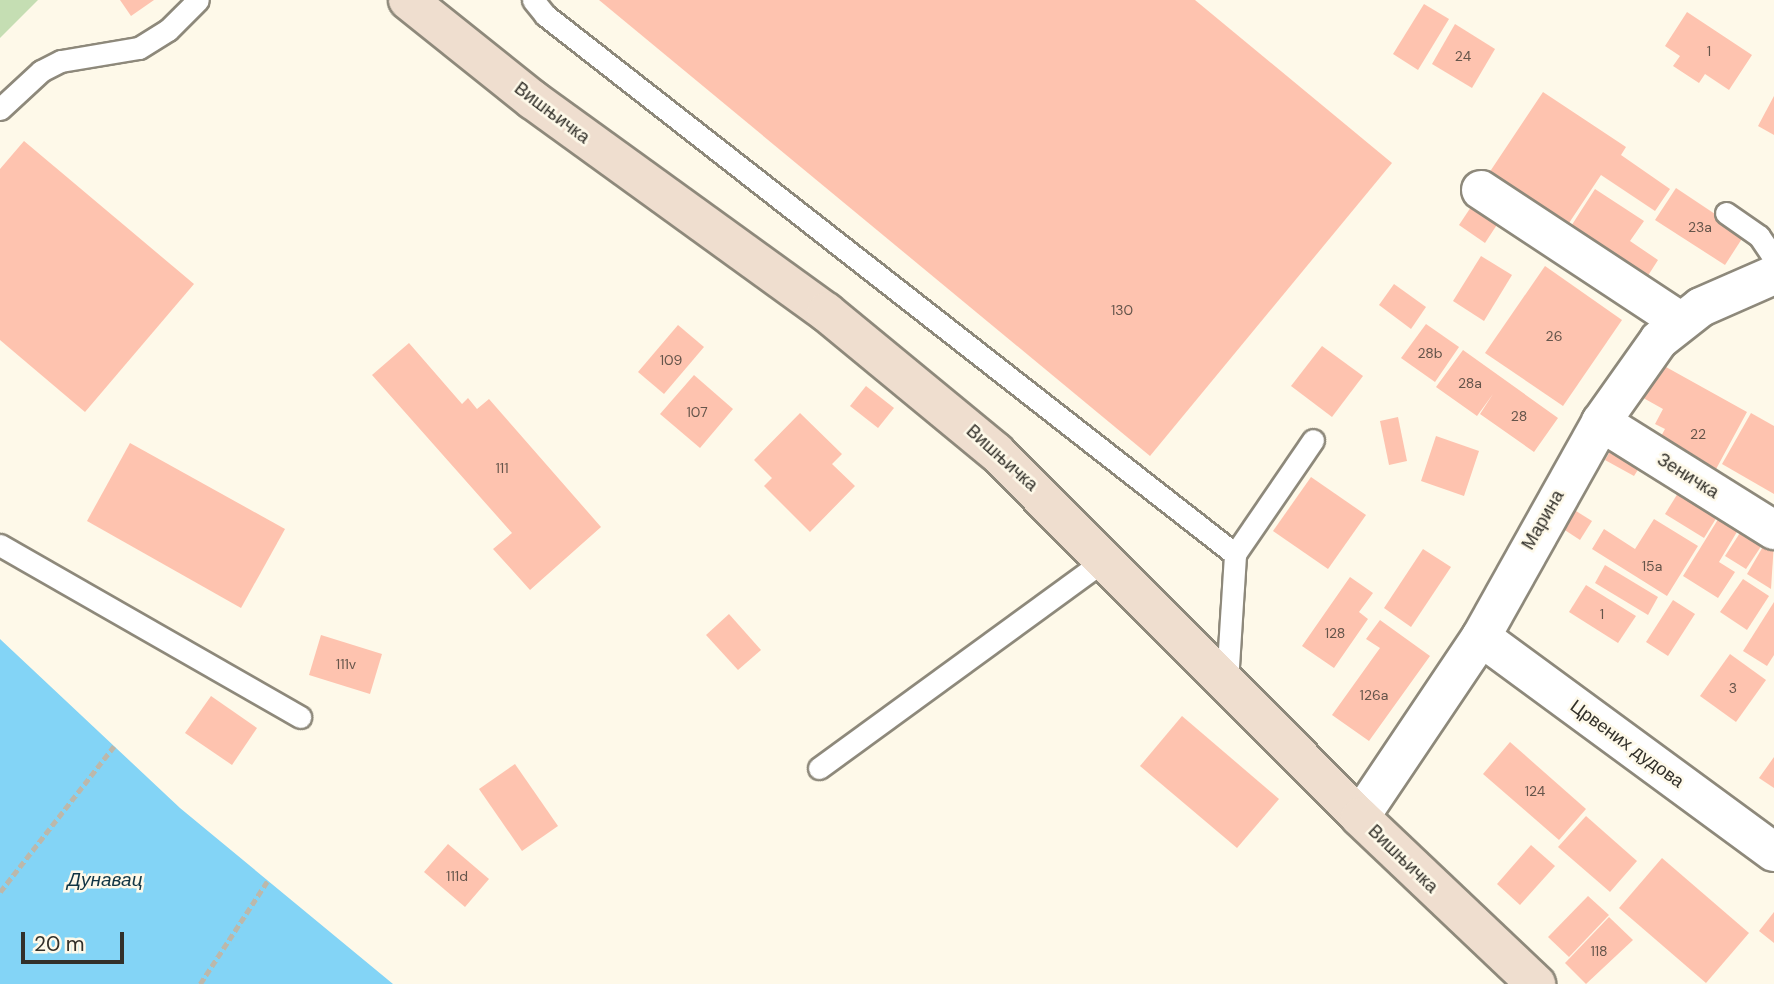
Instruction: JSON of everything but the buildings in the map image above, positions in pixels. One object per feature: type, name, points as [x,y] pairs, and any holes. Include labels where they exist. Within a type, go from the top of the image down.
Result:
[{"type":"street","name":"Вишњичка","points":[[408,0],[533,100],[893,366],[1005,460],[1360,817],[1536,984]]},
{"type":"street","points":[[1481,190],[1678,320]]},
{"type":"street","name":"Марина","points":[[1360,817],[1481,637],[1601,422],[1678,320],[1740,287],[1774,275]]},
{"type":"street","name":"Зеничка","points":[[1601,422],[1774,530]]},
{"type":"street","name":"Црвених дудова","points":[[1481,637],[1774,852]]},
{"type":"lane","points":[[0,109],[41,71],[61,61],[139,48],[168,30],[198,0]]},
{"type":"lane","points":[[533,0],[555,23],[1235,554]]},
{"type":"lane","points":[[1726,213],[1759,236],[1774,258]]},
{"type":"lane","points":[[1227,682],[1235,554],[1313,440]]},
{"type":"lane","points":[[0,545],[300,717]]},
{"type":"lane","points":[[819,768],[1106,559]]},
{"type":"path","points":[[0,892],[114,746]]},
{"type":"path","points":[[200,984],[268,880]]},
{"type":"green space","points":[[0,0],[38,0],[0,38]]},
{"type":"water","name":"Дунавац","points":[[0,639],[180,808],[393,984],[0,984]]}]
